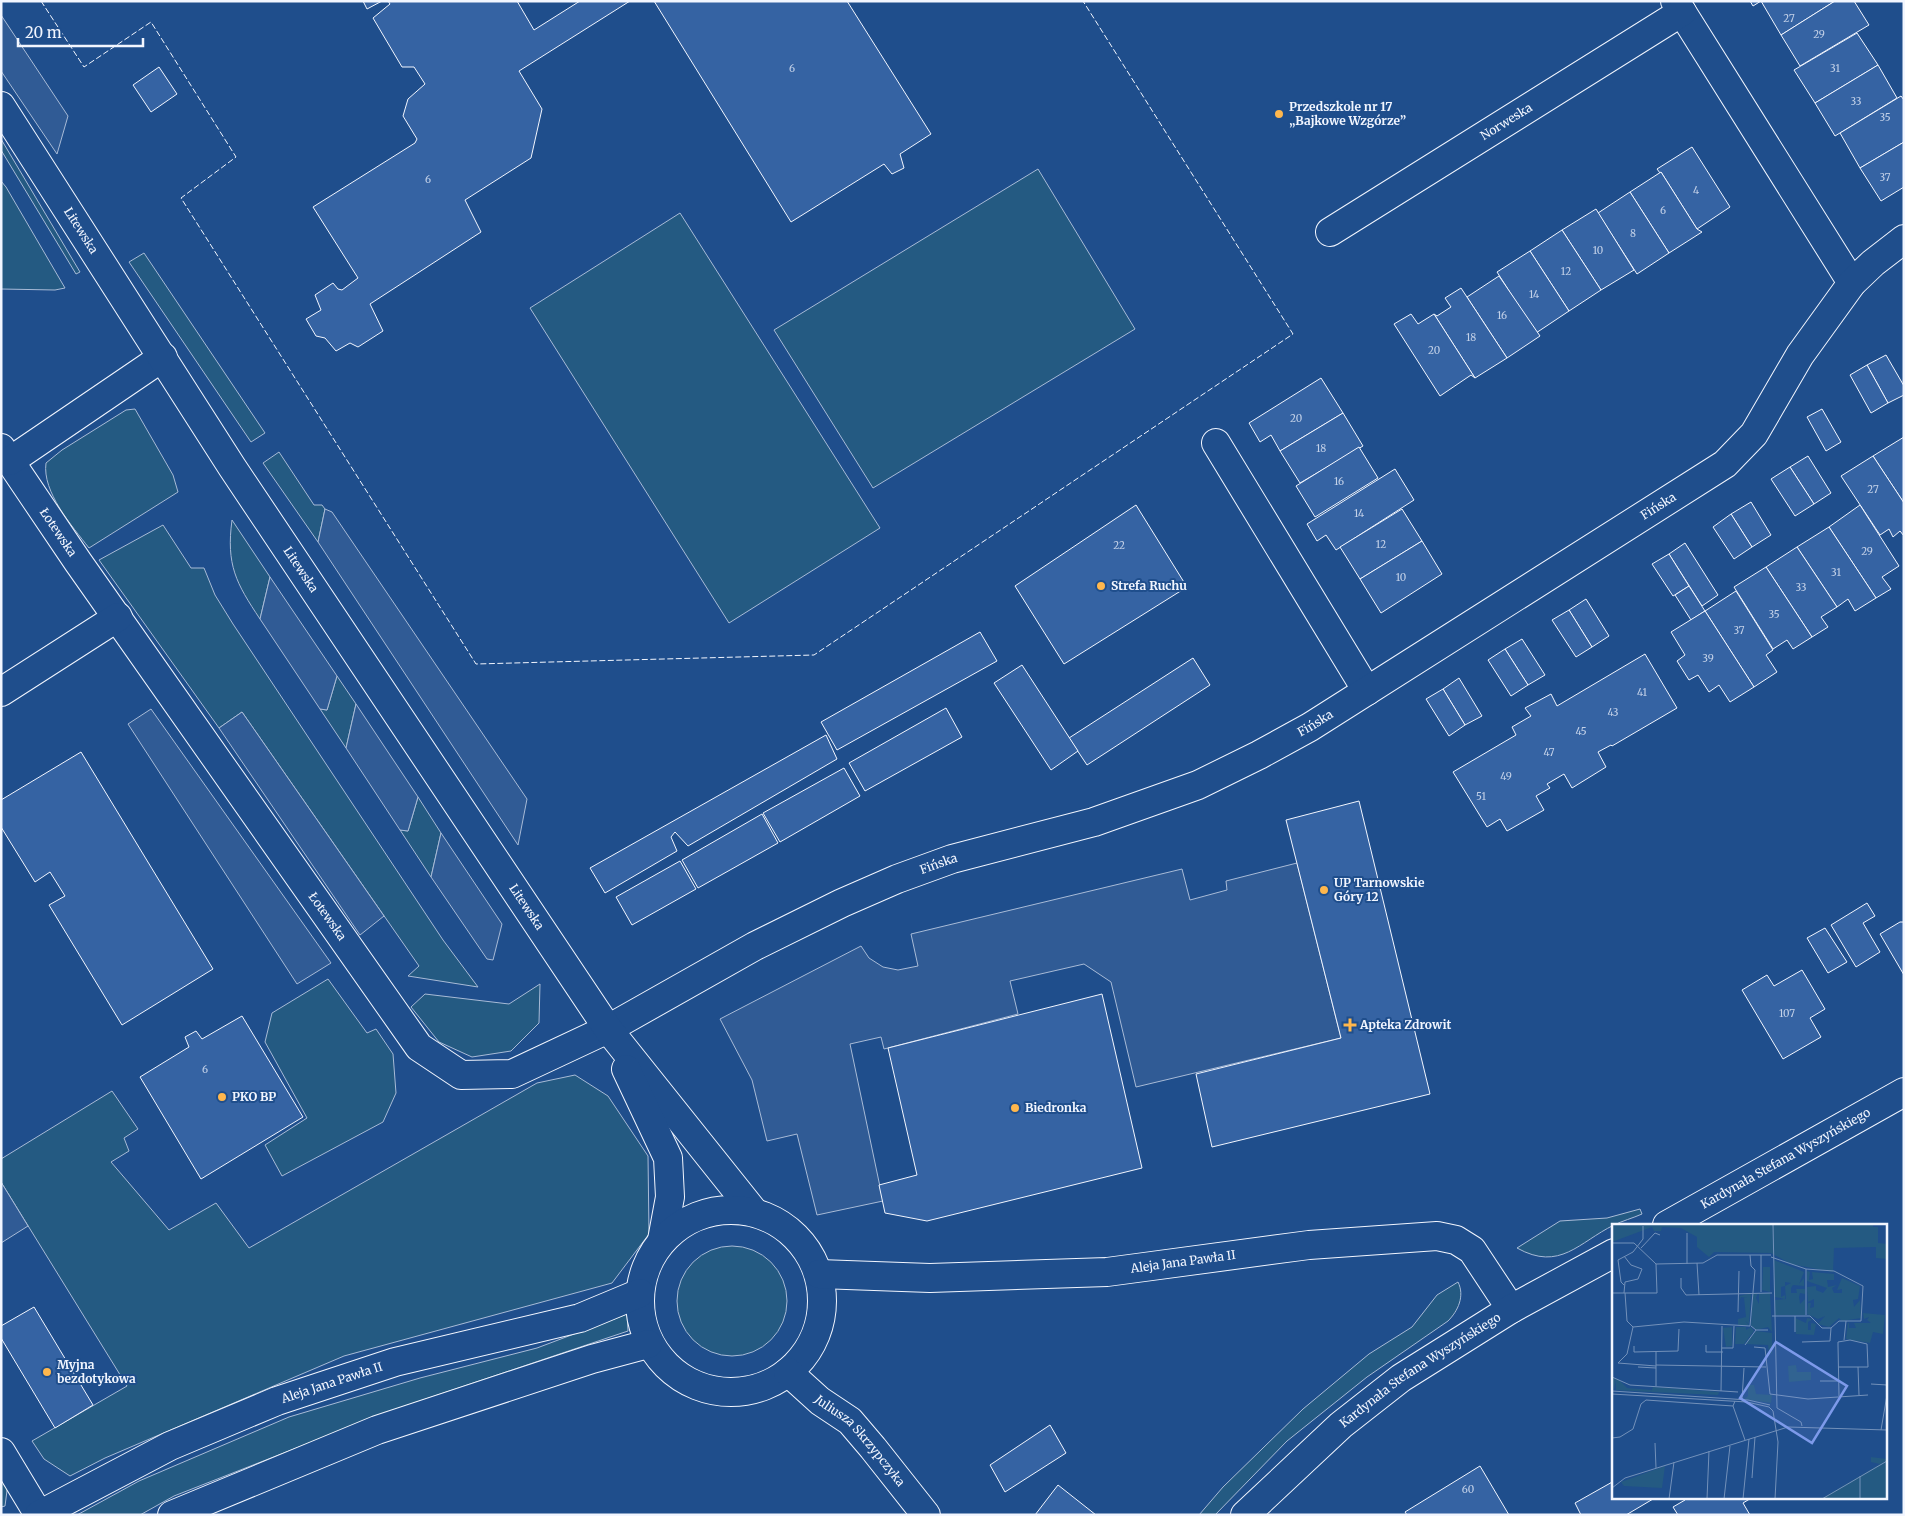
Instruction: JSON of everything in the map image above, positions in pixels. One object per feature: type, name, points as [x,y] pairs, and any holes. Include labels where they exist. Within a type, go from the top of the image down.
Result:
[{"type":"street","name":"Norweska","points":[[1330,232],[1678,7],[1852,283]]},
{"type":"street","name":"Litewska","points":[[1,106],[232,467],[608,1029],[754,1212]]},
{"type":"street","name":"Fińska","points":[[608,1029],[756,946],[842,903],[897,879],[952,859],[1094,822],[1198,785],[1260,755],[1367,691],[1725,464],[1754,434],[1800,355],[1852,283],[1873,263],[1904,239]]},
{"type":"street","points":[[6,455],[163,357]]},
{"type":"street","points":[[1216,443],[1367,691]]},
{"type":"street","name":"Łotewska","points":[[6,455],[78,562],[419,1047],[461,1075],[512,1074],[608,1029]]},
{"type":"street","points":[[1,692],[118,617]]},
{"type":"street","name":"Litewska","points":[[608,1029],[668,1158],[670,1197],[662,1240]]},
{"type":"street","name":"Kardynała Stefana Wyszyńskiego","points":[[1669,1224],[1904,1092]]},
{"type":"street","points":[[724,1209],[754,1212],[782,1225],[805,1247],[819,1274],[822,1310],[811,1344],[788,1372],[763,1386],[734,1392],[705,1388],[678,1376],[648,1344],[644,1331],[640,1292],[644,1270],[662,1240],[690,1219],[724,1209]]},
{"type":"street","name":"Aleja Jana Pawła II","points":[[819,1274],[930,1278],[1107,1272],[1309,1245],[1437,1236],[1456,1240],[1472,1250],[1511,1309]]},
{"type":"street","name":"Kardynała Stefana Wyszyńskiego","points":[[1245,1515],[1341,1425],[1401,1378],[1511,1309],[1612,1255]]},
{"type":"street","name":"Aleja Jana Pawła II","points":[[39,1515],[170,1446],[277,1401],[395,1362],[580,1318],[640,1292]]},
{"type":"street","points":[[172,1515],[377,1430],[592,1359],[648,1344]]},
{"type":"street","name":"Juliusza Skrzypczyka","points":[[788,1372],[820,1401],[850,1421],[874,1448],[926,1515]]},
{"type":"street","points":[[1,1452],[39,1515]]},
{"type":"shaded area","points":[[1,15],[68,116],[57,154],[1,71]]},
{"type":"shaded area","points":[[1,139],[80,272],[76,274],[1,150]]},
{"type":"shaded area","points":[[1038,169],[1135,329],[873,488],[774,330]]},
{"type":"shaded area","points":[[1,181],[65,288],[55,290],[1,289]]},
{"type":"shaded area","points":[[680,213],[880,528],[729,623],[530,308]]},
{"type":"shaded area","points":[[144,253],[265,433],[251,442],[129,262]]},
{"type":"shaded area","points":[[135,409],[173,475],[178,492],[89,548],[53,497],[46,474],[46,463],[62,450],[126,410]]},
{"type":"shaded area","points":[[279,452],[314,505],[322,505],[325,509],[318,542],[263,463]]},
{"type":"shaded area","points":[[325,509],[332,512],[527,799],[518,845],[318,542]]},
{"type":"shaded area","points":[[232,520],[270,577],[260,619],[239,584],[235,573],[230,549]]},
{"type":"shaded area","points":[[163,525],[191,568],[204,568],[215,595],[233,624],[443,940],[478,987],[408,976],[419,966],[242,712],[219,728],[99,560]]},
{"type":"shaded area","points":[[270,577],[337,676],[327,710],[320,709],[260,619]]},
{"type":"shaded area","points":[[337,676],[356,704],[346,748],[320,709],[327,710]]},
{"type":"shaded area","points":[[356,704],[418,797],[408,831],[400,830],[346,748]]},
{"type":"shaded area","points":[[151,709],[331,963],[297,984],[128,724]]},
{"type":"shaded area","points":[[242,712],[384,916],[360,935],[219,728]]},
{"type":"shaded area","points":[[418,797],[441,833],[431,877],[400,830],[408,831]]},
{"type":"shaded area","points":[[441,833],[502,924],[493,960],[487,959],[431,877]]},
{"type":"shaded area","points":[[1297,863],[1341,1038],[1136,1087],[1111,982],[1084,964],[1010,981],[1018,1014],[884,1049],[881,1037],[850,1044],[883,1201],[817,1215],[797,1134],[767,1141],[752,1080],[720,1019],[861,946],[869,958],[883,967],[898,970],[918,966],[911,934],[1182,869],[1190,900],[1227,890],[1226,881]]},
{"type":"shaded area","points":[[328,979],[367,1033],[376,1029],[393,1054],[396,1093],[383,1122],[282,1176],[265,1145],[307,1118],[265,1042],[272,1013]]},
{"type":"shaded area","points":[[540,984],[539,1023],[511,1051],[472,1057],[439,1042],[411,1007],[425,994],[509,1004]]},
{"type":"shaded area","points":[[575,1075],[608,1096],[648,1156],[649,1234],[612,1283],[344,1356],[105,1458],[70,1476],[44,1459],[32,1441],[127,1386],[1,1182],[1,1159],[112,1091],[138,1129],[124,1138],[129,1151],[111,1162],[169,1230],[216,1203],[249,1248],[537,1083]]},
{"type":"shaded area","points":[[1,1182],[28,1226],[1,1243]]},
{"type":"shaded area","points":[[1640,1209],[1642,1214],[1612,1224],[1612,1226],[1579,1246],[1557,1256],[1532,1255],[1517,1248],[1560,1221],[1607,1218]]},
{"type":"shaded area","points":[[732,1246],[753,1250],[771,1262],[783,1280],[787,1301],[783,1322],[771,1340],[753,1352],[732,1356],[711,1352],[693,1340],[681,1322],[677,1301],[681,1280],[693,1262],[711,1250]]},
{"type":"shaded area","points":[[1458,1282],[1461,1298],[1455,1313],[1448,1321],[1367,1377],[1287,1441],[1215,1515],[1199,1515],[1223,1487],[1303,1409],[1369,1354],[1412,1327],[1437,1295]]},
{"type":"shaded area","points":[[627,1314],[628,1331],[396,1409],[174,1496],[140,1515],[77,1515],[139,1481],[289,1417],[420,1378],[537,1348]]},
{"type":"shaded area","points":[[1,1472],[8,1483],[5,1506],[1,1507]]},
{"type":"building","points":[[363,1],[382,1],[367,9]]},
{"type":"building","points":[[388,1],[517,1],[534,30],[580,1],[630,1],[519,71],[542,109],[531,158],[465,200],[481,232],[370,304],[383,331],[358,347],[350,343],[336,351],[325,338],[316,336],[306,319],[321,310],[315,295],[333,283],[338,289],[342,290],[358,278],[313,207],[415,143],[417,139],[403,116],[408,99],[425,84],[414,67],[402,67],[373,18],[390,4]]},
{"type":"building","points":[[654,1],[847,1],[931,134],[900,154],[904,168],[892,174],[884,164],[791,222]]},
{"type":"building","points":[[1750,1],[1761,1],[1753,6]]},
{"type":"building","points":[[1761,1],[1835,1],[1781,35]]},
{"type":"building","points":[[1835,1],[1854,1],[1869,25],[1800,66],[1781,35]]},
{"type":"building","points":[[1857,33],[1878,65],[1815,103],[1794,70]]},
{"type":"building","points":[[1878,65],[1897,98],[1835,136],[1815,103]]},
{"type":"building","points":[[159,67],[177,94],[151,112],[133,85]]},
{"type":"building","points":[[1901,96],[1904,100],[1904,142],[1860,168],[1840,133]]},
{"type":"building","points":[[1904,142],[1904,187],[1881,201],[1860,168]]},
{"type":"building","points":[[1692,147],[1730,207],[1697,229],[1661,172],[1657,169]]},
{"type":"building","points":[[1661,172],[1697,229],[1702,232],[1669,253],[1630,192]]},
{"type":"building","points":[[1630,192],[1669,253],[1637,274],[1598,213]]},
{"type":"building","points":[[1596,209],[1634,270],[1601,290],[1562,230]]},
{"type":"building","points":[[1562,230],[1601,290],[1569,311],[1530,251]]},
{"type":"building","points":[[1530,251],[1569,311],[1536,333],[1497,272]]},
{"type":"building","points":[[1499,276],[1540,336],[1507,358],[1467,297]]},
{"type":"building","points":[[1461,288],[1507,358],[1475,378],[1434,314],[1437,316],[1451,307],[1445,298]]},
{"type":"building","points":[[1411,314],[1418,324],[1434,314],[1475,378],[1471,375],[1440,396],[1394,324]]},
{"type":"building","points":[[1886,355],[1904,386],[1904,395],[1888,403],[1867,365]]},
{"type":"building","points":[[1867,365],[1888,403],[1871,413],[1850,375]]},
{"type":"building","points":[[1321,378],[1343,413],[1280,451],[1271,435],[1260,442],[1249,423]]},
{"type":"building","points":[[1822,409],[1841,442],[1826,451],[1807,417]]},
{"type":"building","points":[[1343,413],[1363,446],[1300,483],[1280,451]]},
{"type":"building","points":[[1904,437],[1904,503],[1873,456]]},
{"type":"building","points":[[1359,447],[1378,478],[1315,517],[1296,486]]},
{"type":"building","points":[[1808,456],[1831,493],[1814,504],[1790,467]]},
{"type":"building","points":[[1873,456],[1904,503],[1904,536],[1900,531],[1893,537],[1889,529],[1880,535],[1841,476]]},
{"type":"building","points":[[1790,467],[1814,504],[1795,516],[1771,479]]},
{"type":"building","points":[[1395,469],[1414,500],[1336,550],[1326,535],[1317,541],[1307,524]]},
{"type":"building","points":[[1751,502],[1771,535],[1752,547],[1731,514]]},
{"type":"building","points":[[1136,505],[1187,587],[1064,664],[1015,586]]},
{"type":"building","points":[[1860,505],[1899,566],[1882,577],[1891,589],[1876,598],[1829,527]]},
{"type":"building","points":[[1402,509],[1422,541],[1360,579],[1340,547]]},
{"type":"building","points":[[1731,514],[1752,547],[1734,559],[1713,527]]},
{"type":"building","points":[[1829,527],[1876,598],[1855,611],[1848,599],[1837,607],[1797,547]]},
{"type":"building","points":[[1422,541],[1442,574],[1381,613],[1360,579]]},
{"type":"building","points":[[1685,543],[1718,595],[1702,606],[1669,554]]},
{"type":"building","points":[[1797,547],[1837,607],[1821,617],[1828,627],[1812,637],[1766,567]]},
{"type":"building","points":[[1669,554],[1689,586],[1673,596],[1652,564]]},
{"type":"building","points":[[1766,567],[1812,637],[1793,649],[1787,640],[1773,649],[1734,587]]},
{"type":"building","points":[[1689,586],[1705,611],[1691,620],[1675,595]]},
{"type":"building","points":[[1736,591],[1773,650],[1766,655],[1777,672],[1754,687],[1705,611]]},
{"type":"building","points":[[1586,599],[1609,636],[1592,647],[1569,610]]},
{"type":"building","points":[[1569,610],[1592,647],[1576,657],[1552,620]]},
{"type":"building","points":[[1705,611],[1754,687],[1730,702],[1719,685],[1709,692],[1698,675],[1689,680],[1677,661],[1685,655],[1671,632]]},
{"type":"building","points":[[980,632],[997,661],[837,750],[821,722]]},
{"type":"building","points":[[1522,639],[1545,675],[1528,685],[1505,649]]},
{"type":"building","points":[[1505,649],[1528,685],[1511,696],[1488,660]]},
{"type":"building","points":[[1645,654],[1677,708],[1612,746],[1598,752],[1606,767],[1572,788],[1564,774],[1547,784],[1550,788],[1536,796],[1544,810],[1507,831],[1500,819],[1487,827],[1453,772],[1516,735],[1512,727],[1531,716],[1525,708],[1551,694],[1557,706]]},
{"type":"building","points":[[1193,658],[1210,685],[1087,765],[1069,738]]},
{"type":"building","points":[[1022,665],[1078,751],[1051,770],[994,683]]},
{"type":"building","points":[[1459,678],[1482,716],[1465,725],[1443,689]]},
{"type":"building","points":[[1443,689],[1465,725],[1449,736],[1426,699]]},
{"type":"building","points":[[946,708],[962,737],[865,791],[849,763]]},
{"type":"building","points":[[826,735],[837,759],[688,846],[675,832],[671,837],[677,851],[605,893],[590,868]]},
{"type":"building","points":[[81,752],[213,969],[122,1025],[49,905],[65,896],[50,872],[35,882],[1,827],[1,800]]},
{"type":"building","points":[[844,768],[860,796],[780,842],[763,813]]},
{"type":"building","points":[[1359,801],[1430,1094],[1212,1147],[1196,1074],[1341,1038],[1286,820]]},
{"type":"building","points":[[762,814],[778,843],[698,888],[682,860]]},
{"type":"building","points":[[680,861],[696,889],[632,925],[616,897]]},
{"type":"building","points":[[1867,903],[1875,916],[1863,923],[1880,952],[1856,967],[1831,925]]},
{"type":"building","points":[[1900,922],[1904,922],[1904,975],[1880,934]]},
{"type":"building","points":[[1825,928],[1847,962],[1828,973],[1807,938]]},
{"type":"building","points":[[1802,970],[1825,1009],[1810,1018],[1821,1037],[1783,1059],[1742,990],[1767,975],[1774,986]]},
{"type":"building","name":"Biedronka","points":[[1102,994],[1142,1168],[927,1221],[885,1213],[879,1185],[917,1175],[888,1048]]},
{"type":"building","name":"PKO BP","points":[[242,1016],[303,1117],[201,1179],[140,1077],[189,1047],[185,1037],[196,1031],[202,1039]]},
{"type":"building","name":"Myjna bezdotykowa","points":[[34,1307],[93,1405],[55,1428],[1,1338],[1,1326]]},
{"type":"building","points":[[1050,1425],[1066,1453],[1005,1492],[990,1465]]},
{"type":"building","points":[[1480,1466],[1509,1515],[1407,1515],[1405,1512]]},
{"type":"building","points":[[1612,1482],[1612,1498],[1653,1499],[1626,1515],[1581,1515],[1575,1503]]},
{"type":"building","points":[[1058,1485],[1096,1515],[1035,1515]]},
{"type":"building","points":[[1684,1498],[1751,1498],[1743,1503],[1750,1515],[1678,1515],[1673,1507],[1685,1500]]},
{"type":"fence","points":[[41,1],[84,67],[151,22],[236,157],[181,198],[476,664],[814,655],[1293,334],[1083,1]]},
{"type":"place","name":"Przedszkole nr 17 „Bajkowe Wzgórze”","points":[[1279,114]]},
{"type":"place","name":"Strefa Ruchu","points":[[1101,586]]},
{"type":"place","name":"UP Tarnowskie Góry 12","points":[[1324,890]]},
{"type":"place","name":"Apteka Zdrowit","points":[[1350,1025]]},
{"type":"place","name":"PKO BP","points":[[222,1097]]},
{"type":"place","name":"Biedronka","points":[[1015,1108]]},
{"type":"place","name":"Myjna bezdotykowa","points":[[47,1372]]}]
